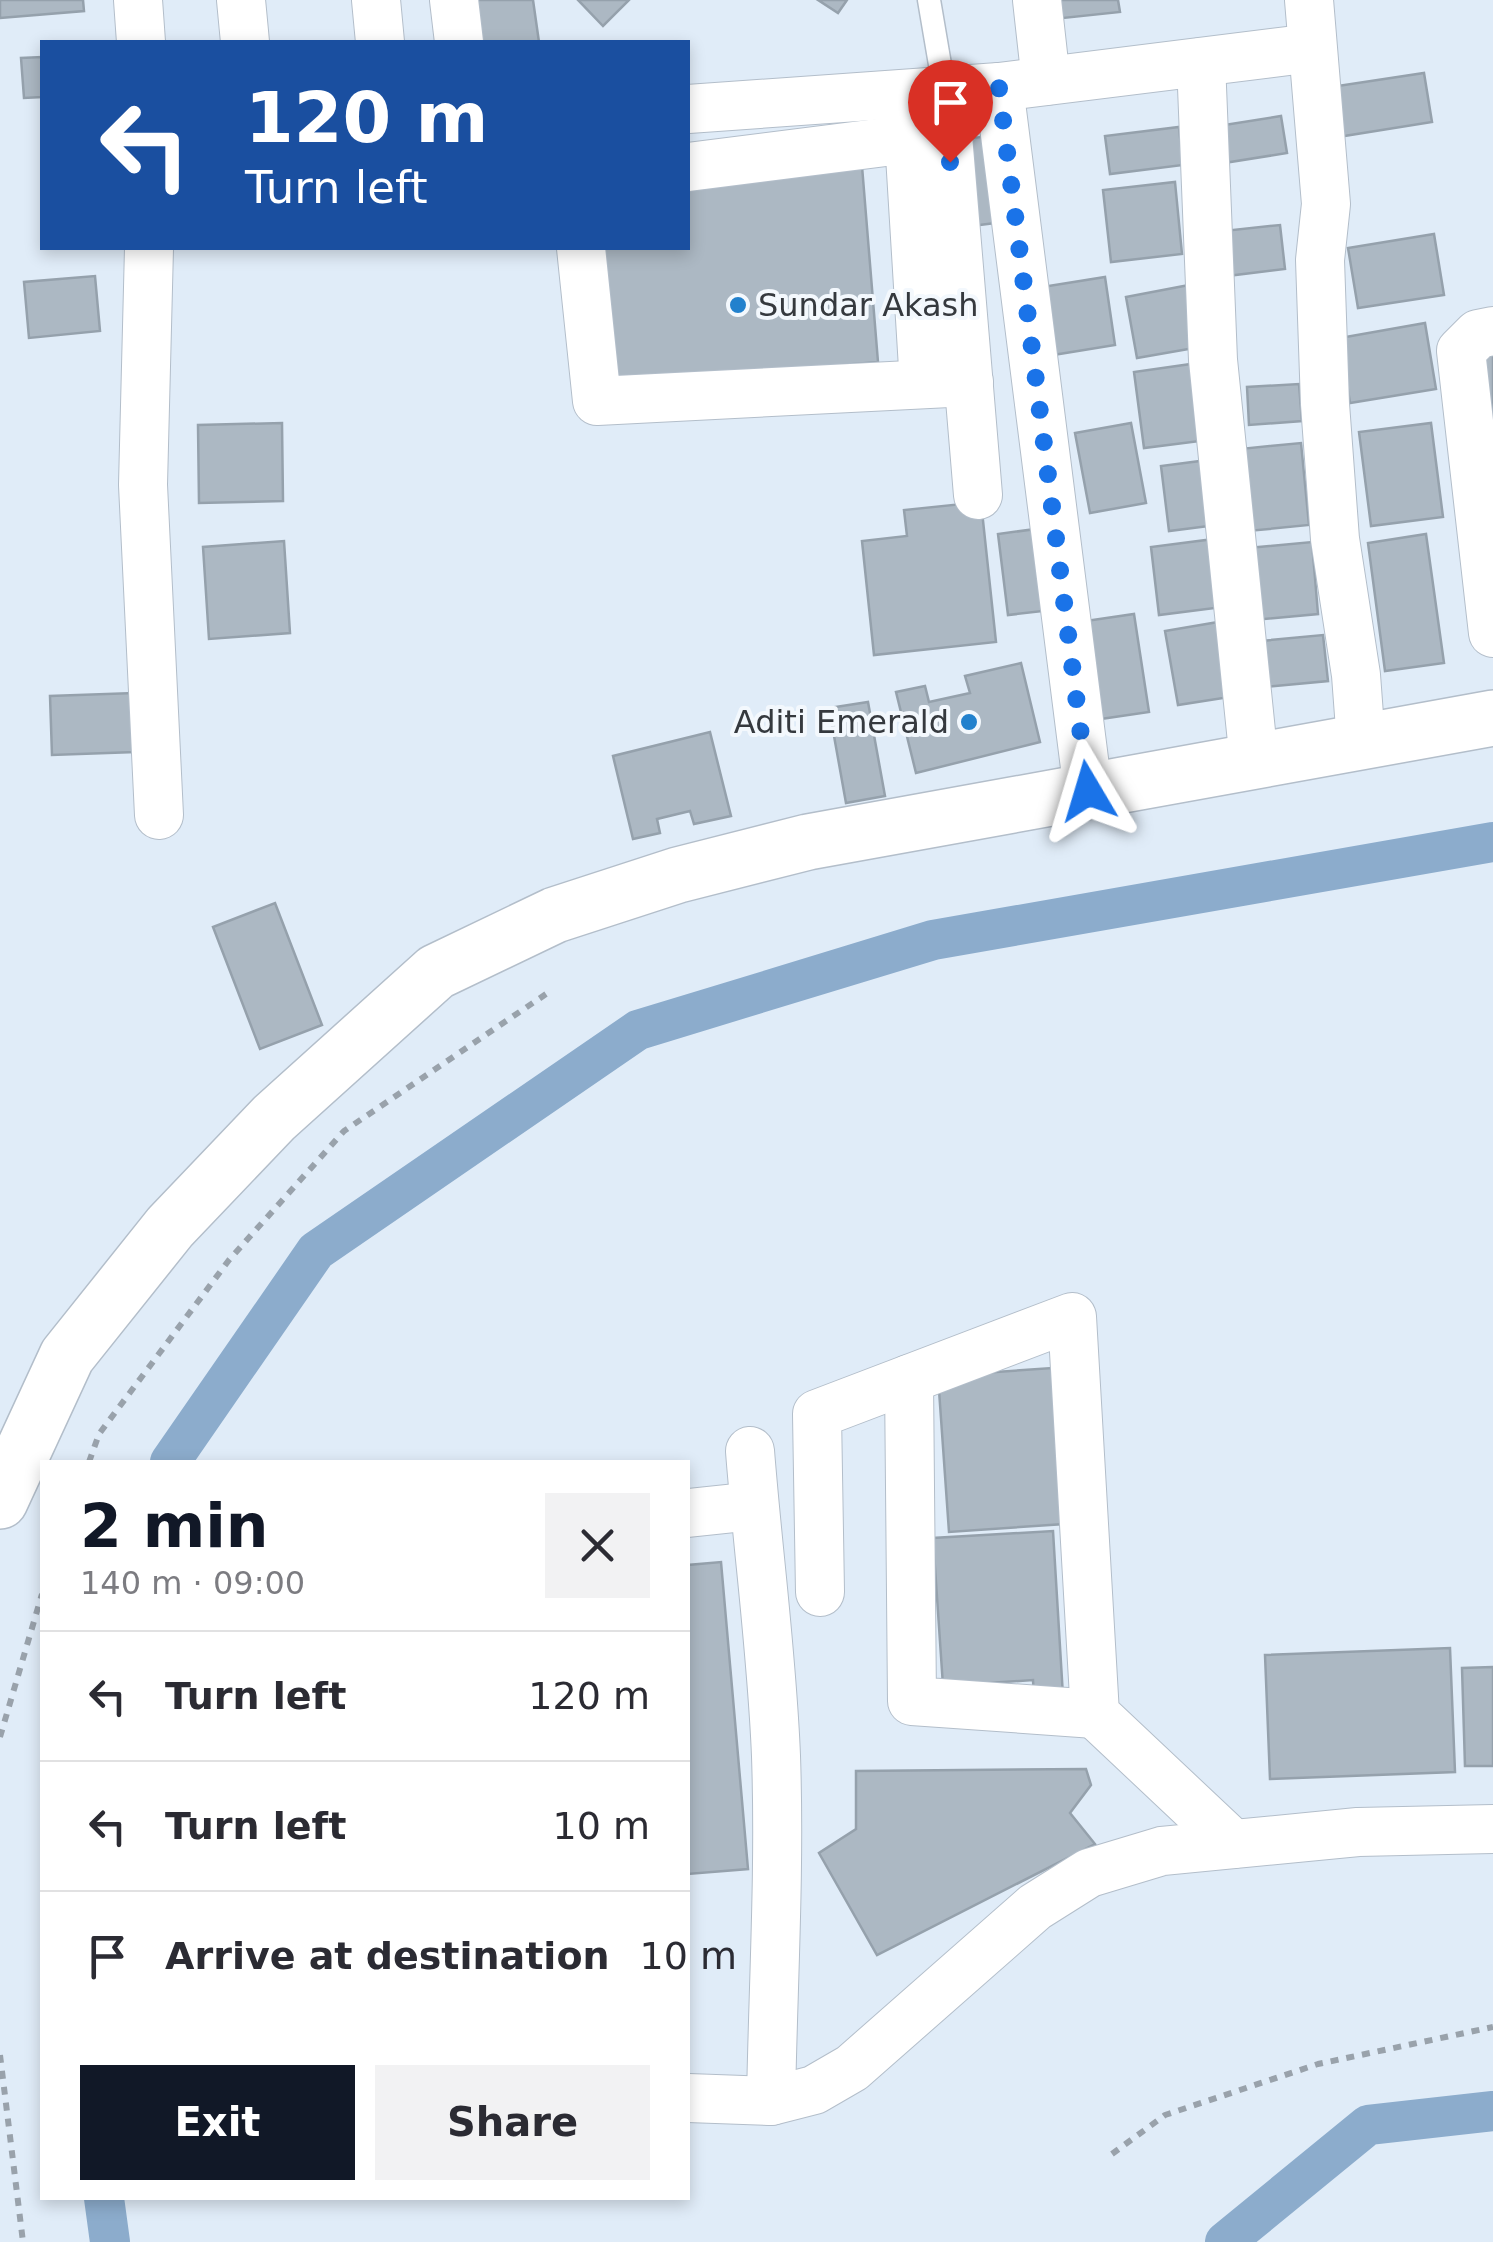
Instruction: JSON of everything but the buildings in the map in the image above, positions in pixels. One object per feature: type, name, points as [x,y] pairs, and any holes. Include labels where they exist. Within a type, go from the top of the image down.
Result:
[{"type":"street","points":[[138,0],[141,40]]},
{"type":"street","points":[[241,0],[244,40]]},
{"type":"street","points":[[376,0],[380,40]]},
{"type":"street","points":[[454,0],[459,40]]},
{"type":"street","points":[[1037,0],[1046,81]]},
{"type":"street","points":[[1310,0],[1326,204],[1320,260],[1325,404],[1360,742]]},
{"type":"street","points":[[690,109],[944,88],[999,88],[1312,48]]},
{"type":"street","points":[[1201,62],[1213,360],[1254,761]]},
{"type":"street","points":[[944,88],[947,383]]},
{"type":"street","points":[[999,88],[1088,791]]},
{"type":"street","points":[[690,167],[909,139],[947,383],[978,494]]},
{"type":"street","points":[[149,250],[143,486],[160,815]]},
{"type":"street","points":[[581,250],[596,401],[947,383]]},
{"type":"street","points":[[1493,331],[1478,334],[1461,351],[1493,632]]},
{"type":"street","points":[[0,1501],[67,1356],[170,1227],[274,1118],[436,972],[555,915],[678,874],[808,842],[1493,718]]},
{"type":"street","points":[[820,1592],[817,1414],[1072,1316],[1095,1714]]},
{"type":"street","points":[[909,1379],[912,1701],[1095,1714],[1234,1844]]},
{"type":"street","points":[[750,1451],[771,1650],[776,1758],[778,1895],[771,2101]]},
{"type":"street","points":[[690,1514],[754,1506]]},
{"type":"street","points":[[690,2098],[771,2101],[814,2090],[852,2068],[1034,1907],[1088,1873],[1162,1851],[1358,1832],[1493,1829]]},
{"type":"lane","points":[[929,0],[944,88]]},
{"type":"path","points":[[89,1460],[99,1434],[230,1260],[344,1131],[546,994]]},
{"type":"path","points":[[0,1737],[40,1601]]},
{"type":"path","points":[[1112,2154],[1165,2115],[1318,2064],[1493,2026]]},
{"type":"path","points":[[0,2055],[23,2242]]},
{"type":"waterway","points":[[171,1460],[316,1251],[638,1030],[933,940],[1493,842]]},
{"type":"waterway","points":[[1225,2242],[1368,2125],[1493,2111]]},
{"type":"waterway","points":[[104,2200],[110,2242]]},
{"type":"place","name":"Sundar Akash","points":[[738,305]]},
{"type":"place","name":"Aditi Emerald","points":[[969,722]]},
{"type":"route","points":[[950,162],[944,88],[999,88],[1088,791]]}]
